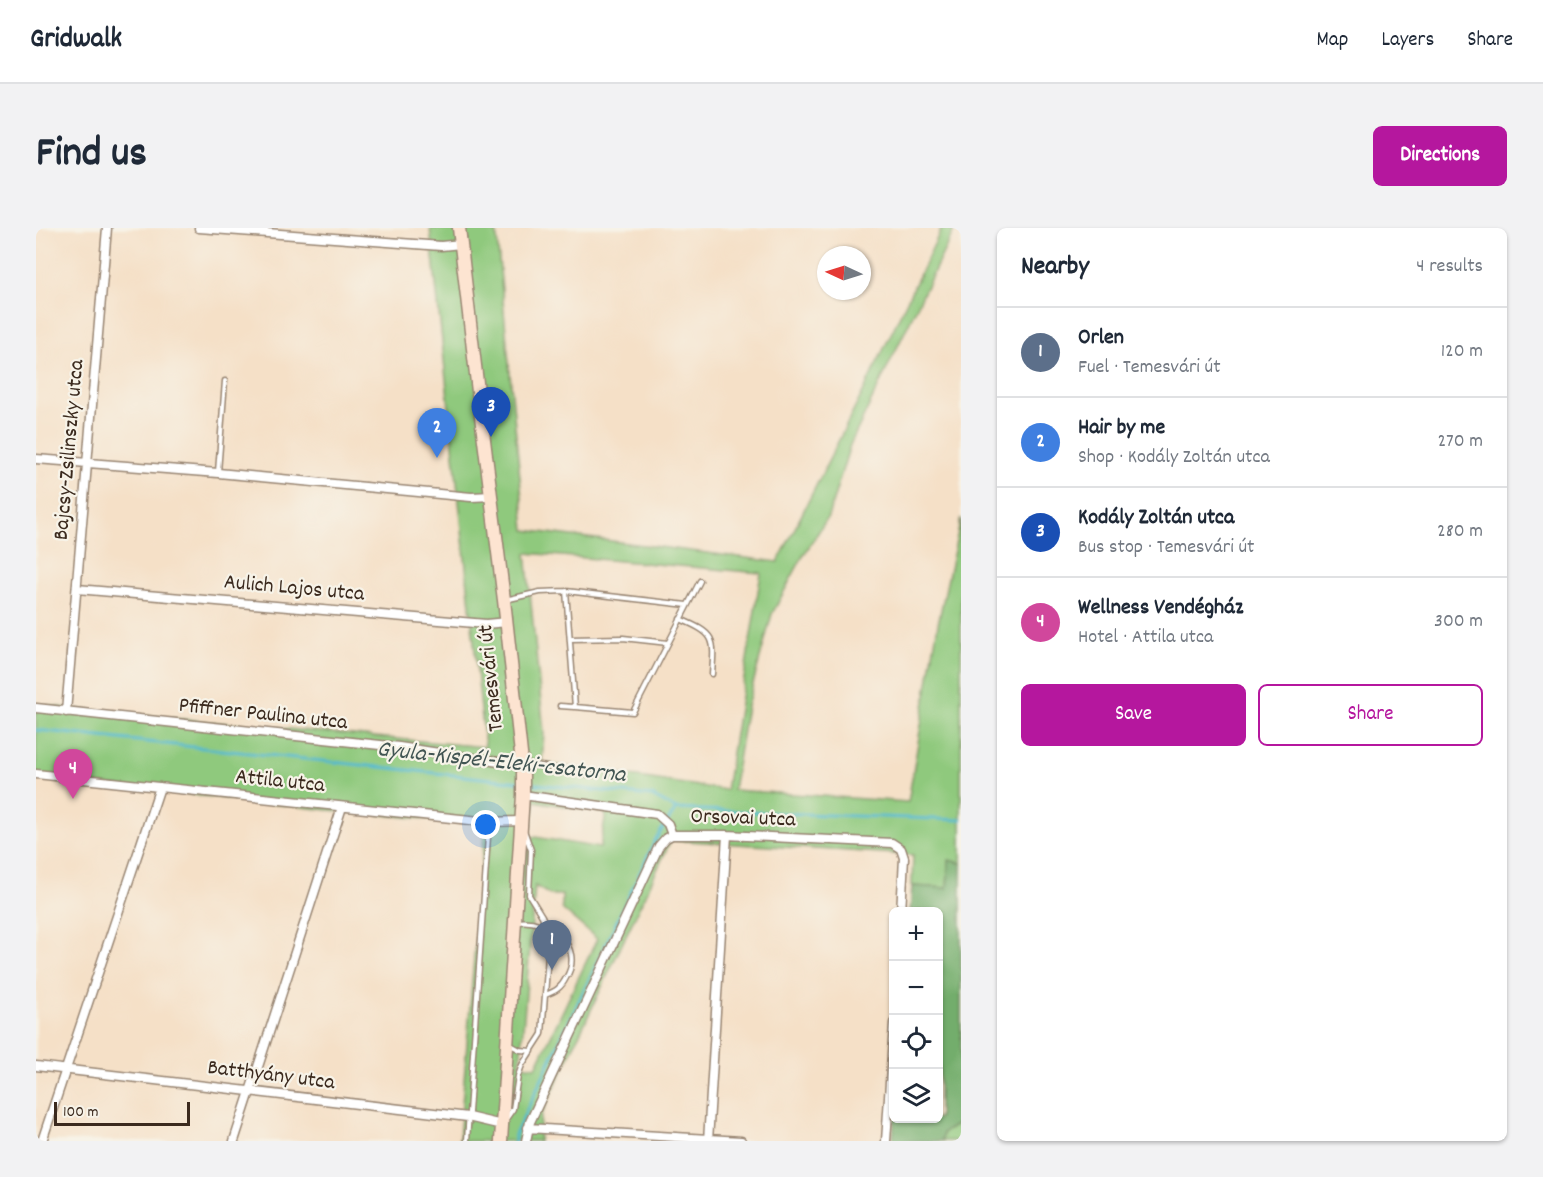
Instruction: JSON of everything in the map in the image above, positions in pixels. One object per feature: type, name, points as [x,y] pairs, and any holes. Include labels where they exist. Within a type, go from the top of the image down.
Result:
[{"type":"street","name":"Bajcsy-Zsilinszky utca","points":[[66,711],[107,228]]},
{"type":"street","points":[[198,228],[441,246],[461,244]]},
{"type":"street","name":"Temesvári út","points":[[459,228],[522,765],[523,792],[501,1141]]},
{"type":"street","points":[[36,459],[218,473],[471,497],[492,496]]},
{"type":"street","name":"Aulich Lajos utca","points":[[77,589],[486,624],[507,622]]},
{"type":"street","name":"Pfiffner Paulina utca","points":[[36,708],[399,747],[522,765]]},
{"type":"street","name":"Attila utca","points":[[36,774],[489,822],[521,821]]},
{"type":"street","points":[[42,1141],[160,787]]},
{"type":"street","name":"Orsovai utca","points":[[523,792],[657,814],[666,822],[672,835],[727,835],[892,843],[901,849],[904,858],[901,907]]},
{"type":"street","points":[[234,1141],[342,807]]},
{"type":"street","points":[[526,1141],[530,1122],[659,846],[672,835]]},
{"type":"street","points":[[708,1140],[727,835]]},
{"type":"street","name":"Batthyány utca","points":[[36,1066],[468,1117],[502,1125]]},
{"type":"street","points":[[886,1141],[891,1069]]},
{"type":"street","points":[[528,1128],[741,1141]]},
{"type":"lane","points":[[218,473],[225,381]]},
{"type":"lane","points":[[560,706],[633,712],[699,581]]},
{"type":"lane","points":[[504,600],[531,594],[566,591],[687,605]]},
{"type":"lane","points":[[566,591],[574,707]]},
{"type":"lane","points":[[680,619],[702,629],[710,637],[714,650],[712,674]]},
{"type":"lane","points":[[570,639],[623,638],[668,643]]},
{"type":"lane","points":[[522,765],[593,775]]},
{"type":"lane","points":[[502,1125],[513,1109],[518,1076],[542,1034],[549,943],[547,928],[529,895],[531,850],[521,821]]},
{"type":"lane","points":[[467,1141],[489,822]]},
{"type":"lane","points":[[514,922],[535,922],[563,939],[570,949],[573,958],[569,973],[559,988],[545,995]]},
{"type":"lane","points":[[507,1041],[520,1050],[532,1051]]},
{"type":"green space","points":[[430,228],[496,228],[525,530],[778,562],[942,228],[955,228],[850,445],[828,517],[802,558],[772,614],[747,706],[733,790],[908,802],[938,624],[961,518],[961,863],[949,861],[947,888],[912,886],[913,855],[671,840],[541,1116],[539,1141],[459,1141],[485,824],[328,810],[36,777],[36,704],[485,747]],"holes":[[[526,553],[761,573],[726,790],[542,763],[544,732]],[[535,801],[606,813],[600,848],[529,836]],[[535,886],[550,895],[562,895],[562,909],[597,939],[536,1067],[520,1065]]]},
{"type":"green space","points":[[949,860],[961,863],[961,1122],[943,1133],[942,1141],[893,1141],[894,1123],[943,1123],[943,907],[910,907],[912,886],[947,888]]},
{"type":"green space","points":[[961,1122],[961,1141],[942,1141],[943,1133]]},
{"type":"waterway","name":"Gyula-Kispél-Eleki-csatorna","points":[[36,730],[519,782]]},
{"type":"waterway","name":"Gyula-Kispél-Eleki-csatorna","points":[[526,783],[652,796],[676,809],[961,820]]},
{"type":"waterway","points":[[515,1141],[515,1135],[657,837],[676,809]]},
{"type":"place","name":"Kodály Zoltán utca","points":[[491,437]]},
{"type":"place","name":"Hair by me","points":[[437,458]]},
{"type":"place","name":"Wellness Vendégház","points":[[73,799]]},
{"type":"place","name":"Orlen","points":[[552,970]]}]
